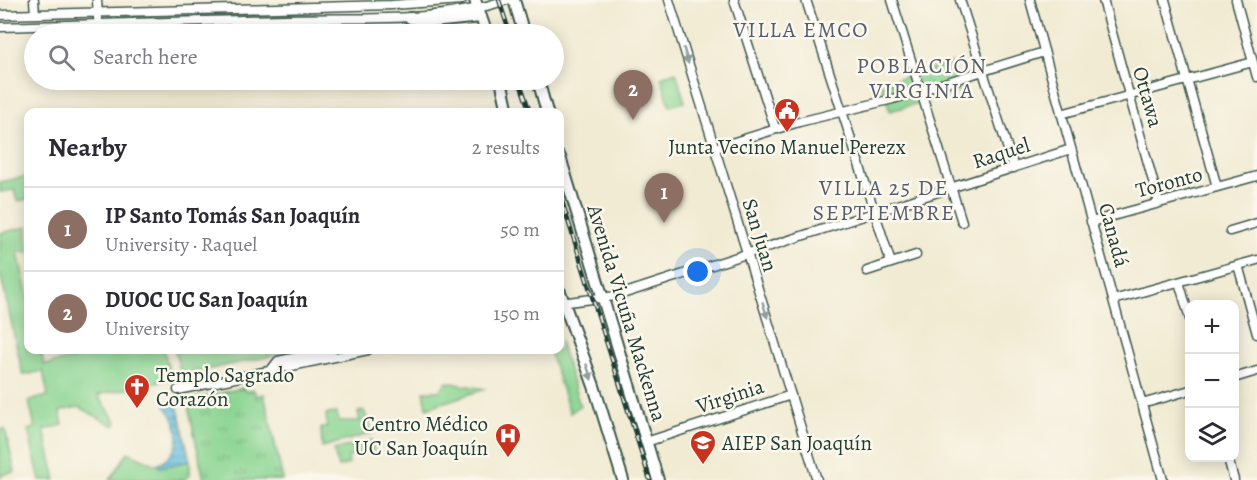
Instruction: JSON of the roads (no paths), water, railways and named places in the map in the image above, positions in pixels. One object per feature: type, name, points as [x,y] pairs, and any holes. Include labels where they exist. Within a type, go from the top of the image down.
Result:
[{"type":"main road","points":[[514,0],[521,24]]},
{"type":"main road","points":[[410,18],[432,22],[478,8],[484,24]]},
{"type":"main road","points":[[503,90],[507,108]]},
{"type":"main road","points":[[541,90],[546,108]]},
{"type":"main road","name":"Avenida Vicuña Mackenna","points":[[564,170],[658,480]]},
{"type":"main road","points":[[564,307],[594,386],[623,480]]},
{"type":"street","points":[[34,0],[35,14]]},
{"type":"street","points":[[98,0],[98,24],[410,18]]},
{"type":"street","points":[[0,15],[230,5],[392,5],[460,0]]},
{"type":"street","points":[[478,8],[507,0]]},
{"type":"street","name":"San Juan","points":[[669,0],[817,480]]},
{"type":"street","points":[[734,0],[775,128]]},
{"type":"street","points":[[806,0],[891,263]]},
{"type":"street","points":[[892,0],[962,222]]},
{"type":"street","points":[[960,0],[1014,168]]},
{"type":"street","name":"Canadá","points":[[1030,0],[1163,480]]},
{"type":"street","name":"Ottawa","points":[[1103,0],[1159,203]]},
{"type":"street","points":[[1165,0],[1217,187]]},
{"type":"street","points":[[1236,0],[1257,77]]},
{"type":"street","points":[[392,5],[392,18]]},
{"type":"street","points":[[0,27],[24,26]]},
{"type":"street","points":[[715,148],[775,128],[920,91],[1044,52]]},
{"type":"street","points":[[1061,114],[1253,62]]},
{"type":"street","name":"Raquel","points":[[564,299],[604,299],[748,255],[1071,149]]},
{"type":"street","name":"Toronto","points":[[1091,222],[1257,176]]},
{"type":"street","points":[[1230,231],[1257,224]]},
{"type":"street","points":[[867,271],[916,255]]},
{"type":"street","points":[[1113,300],[1257,260]]},
{"type":"street","points":[[1238,265],[1257,334]]},
{"type":"street","points":[[1179,282],[1185,302]]},
{"type":"street","points":[[271,370],[278,361],[312,354]]},
{"type":"street","points":[[178,390],[349,354]]},
{"type":"street","points":[[1239,376],[1257,371]]},
{"type":"street","points":[[1142,404],[1185,391]]},
{"type":"street","name":"Virginia","points":[[646,442],[791,395]]},
{"type":"street","points":[[1229,462],[1234,480]]},
{"type":"water","points":[[176,399],[190,461],[161,467],[157,464],[172,453],[178,438],[175,422],[165,406]]},
{"type":"railway","points":[[499,0],[507,24]]},
{"type":"railway","points":[[522,90],[529,108]]},
{"type":"railway","points":[[564,208],[650,480]]},
{"type":"place","name":"DUOC UC San Joaquín","points":[[633,120]]},
{"type":"place","name":"Junta Vecino Manuel Perezx","points":[[787,134]]},
{"type":"place","name":"IP Santo Tomás San Joaquín","points":[[664,223]]},
{"type":"place","name":"Templo Sagrado Corazón","points":[[137,410]]},
{"type":"place","name":"Centro Médico UC San Joaquín","points":[[508,459]]},
{"type":"place","name":"AIEP San Joaquín","points":[[703,466]]},
{"type":"district","name":"VILLA EMCO","points":[[801,30]]},
{"type":"district","name":"POBLACIÓN VIRGINIA","points":[[922,78]]},
{"type":"district","name":"VILLA 25 DE SEPTIEMBRE","points":[[884,200]]}]
